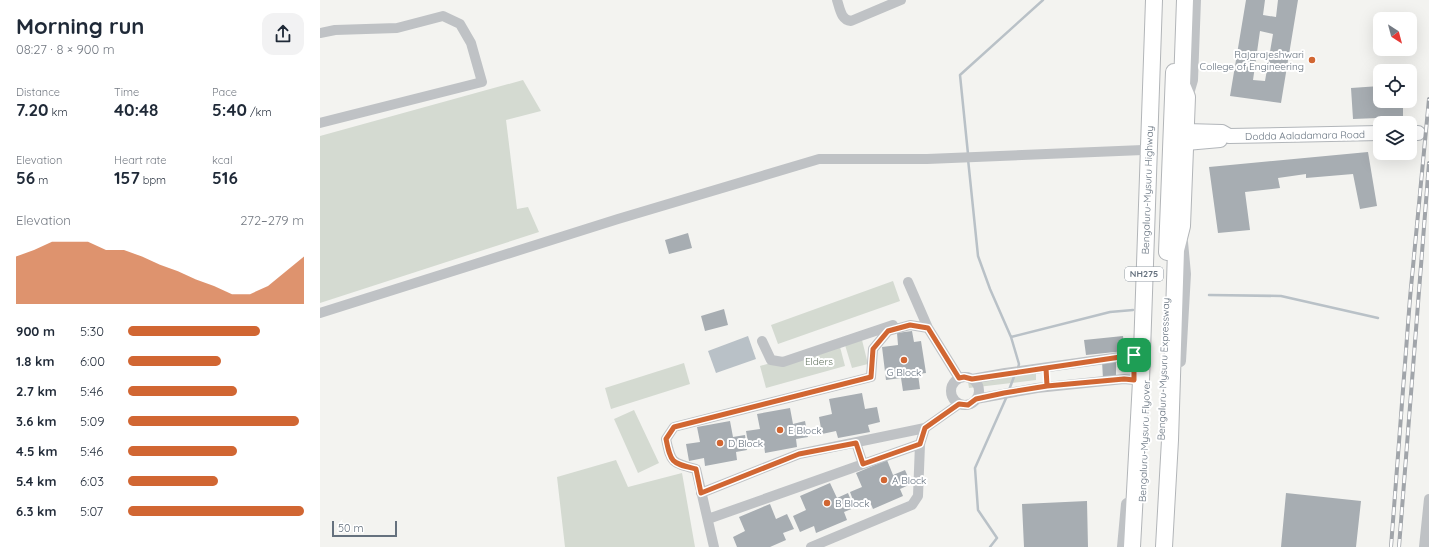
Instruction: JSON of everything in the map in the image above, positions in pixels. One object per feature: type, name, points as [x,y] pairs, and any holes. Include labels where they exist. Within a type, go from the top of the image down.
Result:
[{"type":"highway","name":"Bengaluru-Mysuru Highway","points":[[1132,547],[1141,378],[1154,0]]},
{"type":"highway","name":"Bengaluru-Mysuru Flyover","points":[[1140,547],[1160,0]]},
{"type":"highway","name":"Bengaluru-Mysuru Expressway","points":[[1157,547],[1176,0]]},
{"type":"highway","name":"Bengaluru-Mysuru Expressway","points":[[1164,547],[1172,456],[1176,250],[1179,231],[1182,226],[1186,137],[1187,97],[1182,85],[1185,0]]},
{"type":"main road","name":"Dodda Aaladamara Road","points":[[1186,137],[1222,132],[1229,136],[1373,133]]},
{"type":"street","points":[[836,0],[843,18],[851,21],[878,4],[901,0]]},
{"type":"street","name":"NH275","points":[[1122,547],[1126,514],[1134,380],[1148,0]]},
{"type":"street","name":"Bengaluru-Mysuru Expressway","points":[[1187,97],[1192,80],[1195,0]]},
{"type":"street","points":[[320,33],[335,30],[397,28],[443,16],[460,24],[468,37],[482,82],[320,123]]},
{"type":"street","points":[[320,314],[607,223],[819,159],[935,159],[1143,150]]},
{"type":"street","points":[[908,282],[928,328],[959,378]]},
{"type":"street","points":[[762,341],[771,360],[783,362],[907,320],[910,325]]},
{"type":"street","points":[[714,547],[696,469],[677,464],[670,457],[666,439],[674,427],[871,377],[873,349],[888,331],[910,325],[928,328]]},
{"type":"street","points":[[1134,355],[972,379],[964,377],[955,381],[951,389],[952,398],[959,404],[968,405],[976,399],[1047,386],[1124,379],[1134,380]]},
{"type":"street","points":[[1046,368],[1047,386]]},
{"type":"street","points":[[972,379],[978,386],[978,395],[976,399]]},
{"type":"street","points":[[701,493],[799,454],[925,428],[959,404]]},
{"type":"street","points":[[811,547],[912,505],[918,496],[920,444],[925,428]]},
{"type":"street","points":[[856,443],[863,464]]},
{"type":"street","points":[[708,519],[920,444]]},
{"type":"street","name":"Bengaluru-Mysuru Expressway","points":[[1170,547],[1172,456]]},
{"type":"street","points":[[1424,547],[1429,499]]},
{"type":"green space","points":[[523,80],[541,111],[506,120],[517,209],[528,207],[539,232],[320,303],[320,136]]},
{"type":"green space","points":[[893,281],[900,301],[778,344],[771,325]]},
{"type":"green space","points":[[862,340],[868,364],[852,368],[845,345]]},
{"type":"green space","name":"Elders","points":[[839,343],[845,366],[766,388],[760,366]]},
{"type":"green space","points":[[684,363],[690,384],[611,409],[605,388]]},
{"type":"green space","points":[[1036,373],[1036,380],[969,388],[968,382]]},
{"type":"green space","points":[[634,410],[659,463],[638,473],[614,419]]},
{"type":"green space","points":[[616,460],[628,487],[682,473],[695,547],[565,547],[557,477]]},
{"type":"shaded area","points":[[748,336],[756,359],[716,373],[708,351]]},
{"type":"building","points":[[1246,0],[1265,0],[1263,15],[1276,17],[1278,0],[1298,0],[1281,103],[1230,96]],"holes":[[[1260,31],[1273,34],[1265,81],[1253,80]]]},
{"type":"building","points":[[1373,86],[1373,108],[1403,108],[1403,116],[1373,116],[1373,118],[1353,119],[1351,88]]},
{"type":"building","points":[[1368,152],[1377,206],[1360,209],[1353,174],[1306,178],[1306,174],[1278,178],[1280,188],[1245,192],[1250,230],[1218,233],[1209,167]]},
{"type":"building","points":[[688,233],[692,248],[669,254],[665,240]]},
{"type":"building","points":[[724,309],[728,325],[705,331],[701,316]]},
{"type":"building","name":"G Block","points":[[912,331],[914,342],[921,341],[926,373],[918,374],[920,389],[903,391],[901,378],[886,380],[882,347],[898,345],[897,333]]},
{"type":"building","points":[[1123,336],[1125,351],[1086,355],[1084,340]]},
{"type":"building","points":[[1102,361],[1116,361],[1116,379],[1103,379]]},
{"type":"building","points":[[862,393],[865,409],[877,407],[880,422],[868,425],[870,432],[838,438],[836,431],[822,434],[819,417],[832,414],[829,399]]},
{"type":"building","name":"E Block","points":[[790,408],[793,424],[805,421],[808,437],[796,439],[797,447],[765,453],[764,445],[749,448],[746,431],[760,429],[757,414]]},
{"type":"building","name":"D Block","points":[[730,421],[733,437],[745,435],[747,450],[736,452],[737,460],[705,466],[704,458],[689,461],[686,444],[700,442],[697,427]]},
{"type":"building","name":"A Block","points":[[887,460],[893,475],[905,470],[911,484],[900,489],[903,496],[873,509],[870,502],[856,508],[850,492],[862,487],[856,473]]},
{"type":"building","name":"B Block","points":[[830,483],[837,498],[848,493],[854,508],[844,512],[847,520],[816,533],[814,526],[800,532],[793,516],[806,510],[800,496]]},
{"type":"building","points":[[1286,493],[1361,501],[1356,547],[1281,547]]},
{"type":"building","points":[[1087,501],[1088,547],[1024,547],[1022,504]]},
{"type":"building","points":[[770,504],[776,519],[787,514],[794,529],[783,533],[786,540],[770,547],[737,547],[733,537],[745,531],[739,517]]},
{"type":"waterway","points":[[968,154],[960,75],[1043,0]]},
{"type":"waterway","points":[[968,159],[978,256],[990,289],[1011,337],[1019,364],[1018,368]]},
{"type":"waterway","points":[[1209,295],[1281,296],[1378,318]]},
{"type":"waterway","points":[[1011,337],[1110,312],[1133,310]]},
{"type":"waterway","points":[[1009,390],[1015,374]]},
{"type":"waterway","points":[[990,547],[997,538],[978,510],[975,468],[1007,396]]},
{"type":"railway","points":[[1391,547],[1410,298],[1429,99]]},
{"type":"railway","points":[[1399,547],[1429,163]]},
{"type":"place","name":"Rajarajeshwari College of Engineering","points":[[1312,60]]},
{"type":"place","name":"G Block","points":[[904,360]]},
{"type":"place","name":"E Block","points":[[780,430]]},
{"type":"place","name":"D Block","points":[[720,443]]},
{"type":"place","name":"A Block","points":[[884,480]]},
{"type":"place","name":"B Block","points":[[827,503]]},
{"type":"route","points":[[1134,355],[1123,358],[1046,368],[1047,386],[976,399],[968,405],[959,404],[925,428],[920,444],[863,464],[856,443],[799,454],[701,493],[696,469],[677,464],[670,457],[666,439],[674,427],[871,377],[873,349],[888,331],[910,325],[928,328],[959,378],[964,377],[972,379],[1046,368],[1047,386],[1124,379],[1134,380],[1134,355]]}]
